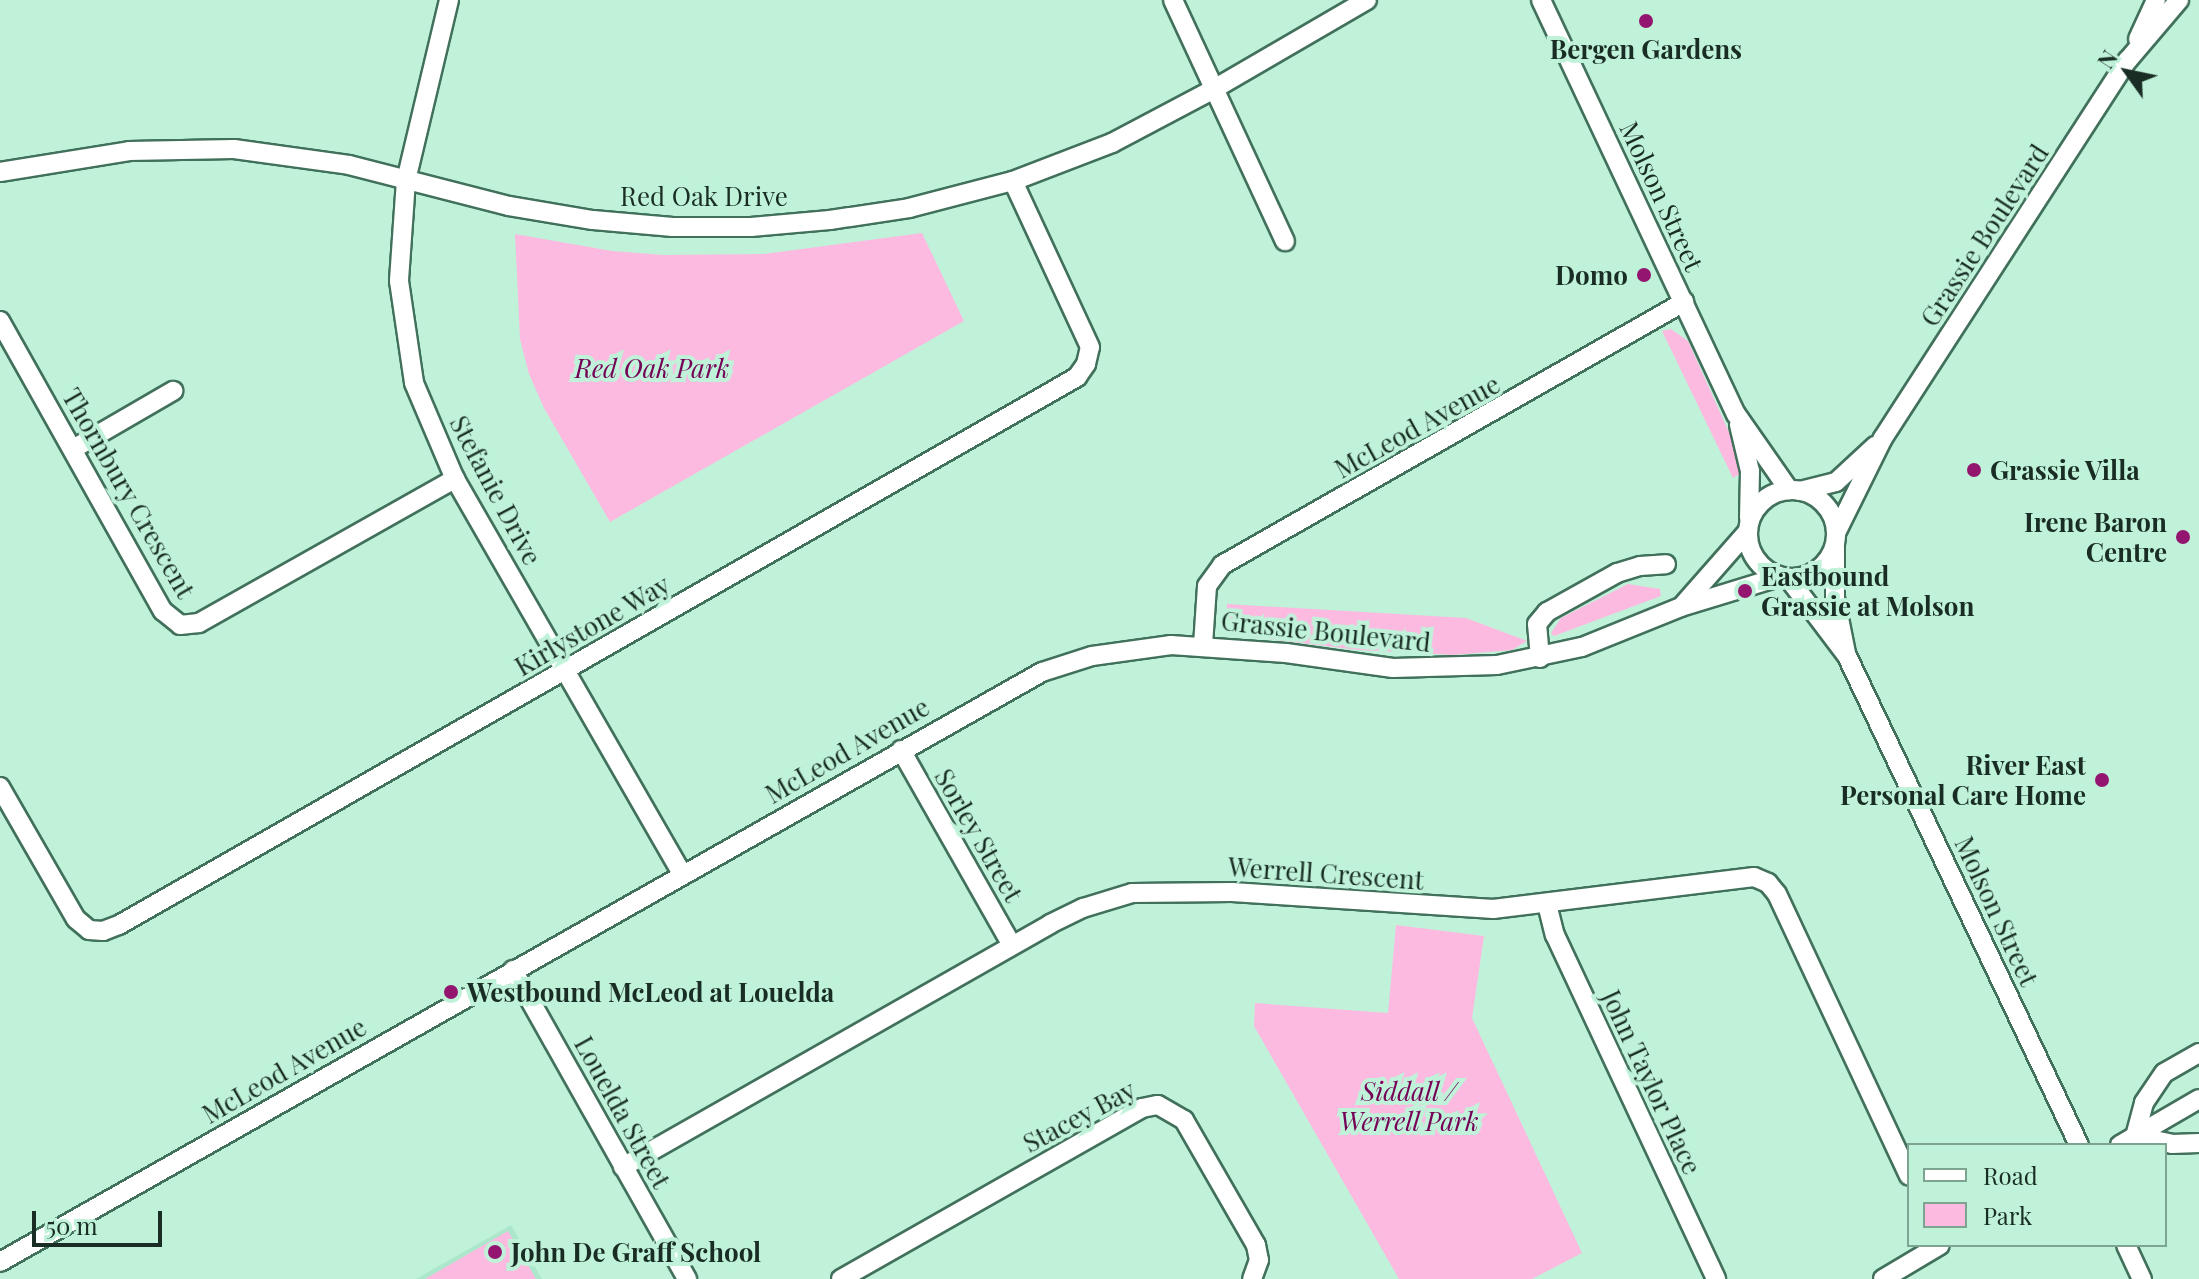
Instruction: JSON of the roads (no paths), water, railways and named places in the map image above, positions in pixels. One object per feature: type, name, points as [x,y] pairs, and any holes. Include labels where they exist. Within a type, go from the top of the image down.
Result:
[{"type":"street","name":"Stefanie Drive","points":[[449,0],[406,180],[399,281],[414,383],[455,479],[682,874]]},
{"type":"street","points":[[1173,0],[1285,241]]},
{"type":"street","name":"Red Oak Drive","points":[[0,172],[129,151],[234,149],[294,155],[537,211],[673,227],[751,227],[830,220],[909,208],[1013,181],[1112,143],[1214,89],[1367,0]]},
{"type":"street","name":"Molson Street","points":[[1541,0],[1736,414],[1750,471],[1748,527]]},
{"type":"street","name":"Grassie Boulevard","points":[[2128,60],[2156,0]]},
{"type":"street","name":"Grassie Boulevard","points":[[1835,538],[1883,438],[2128,60],[2179,0]]},
{"type":"street","name":"Kirlystone Way","points":[[0,787],[76,919],[89,930],[103,931],[119,925],[1077,377],[1086,364],[1090,347],[1013,181]]},
{"type":"street","name":"McLeod Avenue","points":[[0,1262],[1016,684],[1067,663],[1138,648],[1203,645],[1207,586],[1222,565],[1684,302]]},
{"type":"street","name":"Thornbury Crescent","points":[[0,321],[163,611],[180,625],[199,623],[455,479]]},
{"type":"street","points":[[73,449],[173,391]]},
{"type":"street","name":"Molson Street","points":[[1736,414],[1794,490]]},
{"type":"street","name":"Grassie Boulevard","points":[[1794,490],[1836,482],[1883,438]]},
{"type":"street","points":[[1794,490],[1824,504],[1835,538],[1821,568],[1808,575],[1784,578],[1755,560],[1748,527],[1762,502],[1794,490]]},
{"type":"street","name":"Grassie Boulevard","points":[[1681,607],[1748,527]]},
{"type":"street","name":"Molson Street","points":[[1835,538],[1835,598],[1847,656]]},
{"type":"street","points":[[1540,658],[1537,624],[1547,612],[1617,573],[1640,566],[1666,564]]},
{"type":"street","name":"Molson Street","points":[[1784,578],[1847,656],[2078,1143]]},
{"type":"street","name":"Grassie Boulevard","points":[[1203,645],[1393,668],[1457,668],[1540,658],[1614,637],[1681,607],[1784,578]]},
{"type":"street","name":"Sorley Street","points":[[901,750],[1012,945]]},
{"type":"street","name":"Werrell Crescent","points":[[623,1167],[1012,945],[1083,908],[1132,893],[1220,891],[1493,909],[1754,877],[1768,883],[1777,894],[1907,1172]]},
{"type":"street","name":"John Taylor Place","points":[[1547,904],[1555,935],[1716,1279]]},
{"type":"street","name":"Louelda Street","points":[[513,970],[687,1279]]},
{"type":"street","points":[[2128,1140],[2144,1103],[2164,1073],[2199,1053]]},
{"type":"street","points":[[2128,1140],[2199,1099]]},
{"type":"street","name":"Stacey Bay","points":[[841,1279],[1142,1108],[1158,1105],[1184,1120],[1256,1245],[1259,1260],[1252,1279]]},
{"type":"street","points":[[2128,1140],[2161,1143]]},
{"type":"street","points":[[2167,1144],[2199,1143]]},
{"type":"street","points":[[1883,1279],[1937,1247]]},
{"type":"street","points":[[2127,1247],[2142,1279]]},
{"type":"place","name":"Bergen Gardens","points":[[1646,21]]},
{"type":"place","name":"Domo","points":[[1644,275]]},
{"type":"place","name":"Grassie Villa","points":[[1974,470]]},
{"type":"place","name":"Irene Baron Centre","points":[[2183,537]]},
{"type":"place","name":"Eastbound Grassie at Molson","points":[[1745,591]]},
{"type":"place","name":"River East Personal Care Home","points":[[2102,780]]},
{"type":"place","name":"Westbound McLeod at Louelda","points":[[451,992]]},
{"type":"place","name":"John De Graff School","points":[[495,1252]]},
{"type":"park label","name":"Red Oak Park","points":[[652,368]]},
{"type":"park label","name":"Siddall / Werrell Park","points":[[1409,1106]]}]
